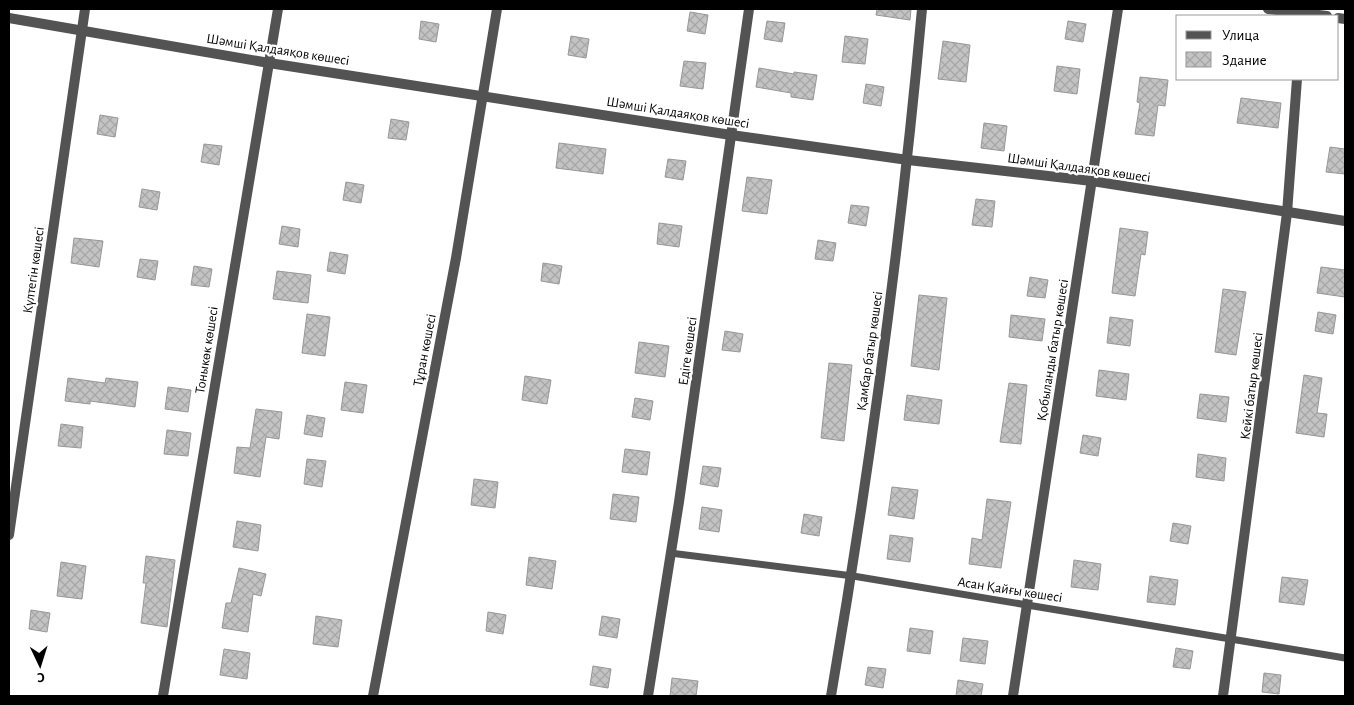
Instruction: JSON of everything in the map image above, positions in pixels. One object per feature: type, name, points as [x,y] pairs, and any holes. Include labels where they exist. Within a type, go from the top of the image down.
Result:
[{"type":"street","name":"Күлтегін көшесі","points":[[9,535],[85,9]]},
{"type":"street","name":"Тоныкөк көшесі","points":[[163,696],[278,9]]},
{"type":"street","name":"Тұран көшесі","points":[[373,696],[456,258],[497,9]]},
{"type":"street","name":"Едіге көшесі","points":[[648,696],[749,9]]},
{"type":"street","name":"Қамбар батыр көшесі","points":[[831,696],[853,576],[908,160],[922,9]]},
{"type":"street","name":"Қобыланды батыр көшесі","points":[[1014,696],[1118,9]]},
{"type":"street","points":[[1268,9],[1321,15]]},
{"type":"street","name":"Шәмші Қалдаяқов көшесі","points":[[9,18],[82,29],[269,63],[731,135],[908,160],[1092,181],[1345,221]]},
{"type":"street","name":"Кейкі батыр көшесі","points":[[1223,696],[1287,213],[1297,80]]},
{"type":"lane","name":"Асан Қайғы көшесі","points":[[670,553],[853,576],[1345,658]]},
{"type":"building","points":[[877,9],[911,9],[910,20],[876,15]]},
{"type":"building","points":[[690,12],[708,15],[705,34],[687,31]]},
{"type":"building","points":[[421,21],[439,24],[436,42],[419,39]]},
{"type":"building","points":[[767,21],[785,23],[782,42],[764,39]]},
{"type":"building","points":[[1068,21],[1086,24],[1083,42],[1065,39]]},
{"type":"building","points":[[571,36],[589,39],[586,58],[568,55]]},
{"type":"building","points":[[845,36],[868,39],[865,64],[842,62]]},
{"type":"building","points":[[943,41],[970,45],[966,82],[938,79]]},
{"type":"building","points":[[684,61],[706,63],[703,89],[680,86]]},
{"type":"building","points":[[1057,66],[1080,69],[1077,94],[1054,91]]},
{"type":"building","points":[[759,68],[794,74],[794,72],[817,75],[813,100],[791,97],[791,93],[756,87]]},
{"type":"building","points":[[1140,77],[1168,80],[1165,106],[1158,105],[1154,136],[1135,134],[1140,103],[1137,102]]},
{"type":"building","points":[[866,84],[884,87],[881,106],[863,103]]},
{"type":"building","points":[[1241,98],[1281,103],[1278,128],[1237,123]]},
{"type":"building","points":[[100,115],[118,118],[115,137],[97,134]]},
{"type":"building","points":[[391,119],[409,122],[406,140],[388,138]]},
{"type":"building","points":[[984,123],[1007,126],[1004,151],[981,148]]},
{"type":"building","points":[[559,143],[606,149],[603,174],[556,168]]},
{"type":"building","points":[[204,144],[222,146],[219,165],[201,162]]},
{"type":"building","points":[[1330,147],[1345,149],[1345,174],[1326,172]]},
{"type":"building","points":[[668,159],[686,161],[683,180],[665,177]]},
{"type":"building","points":[[747,177],[772,180],[767,214],[742,211]]},
{"type":"building","points":[[346,182],[364,185],[361,203],[343,200]]},
{"type":"building","points":[[142,189],[160,192],[157,210],[139,207]]},
{"type":"building","points":[[976,199],[995,201],[992,227],[972,225]]},
{"type":"building","points":[[851,205],[869,207],[866,226],[848,223]]},
{"type":"building","points":[[659,223],[682,226],[679,247],[657,244]]},
{"type":"building","points":[[282,226],[300,229],[298,247],[279,244]]},
{"type":"building","points":[[1120,228],[1148,232],[1145,255],[1141,254],[1135,296],[1112,293]]},
{"type":"building","points":[[74,238],[103,241],[99,267],[71,263]]},
{"type":"building","points":[[818,240],[836,243],[833,261],[815,259]]},
{"type":"building","points":[[330,252],[348,255],[345,274],[327,271]]},
{"type":"building","points":[[140,259],[158,261],[155,280],[137,277]]},
{"type":"building","points":[[543,263],[562,266],[559,284],[541,281]]},
{"type":"building","points":[[194,266],[212,269],[209,287],[191,285]]},
{"type":"building","points":[[1321,267],[1345,270],[1345,297],[1317,293]]},
{"type":"building","points":[[277,271],[311,275],[308,303],[273,299]]},
{"type":"building","points":[[1030,277],[1048,280],[1045,298],[1027,296]]},
{"type":"building","points":[[1223,289],[1246,292],[1236,355],[1215,352]]},
{"type":"building","points":[[919,295],[947,298],[939,370],[911,366]]},
{"type":"building","points":[[1318,312],[1336,315],[1333,334],[1315,331]]},
{"type":"building","points":[[307,314],[330,317],[325,356],[302,353]]},
{"type":"building","points":[[1011,315],[1045,319],[1042,341],[1009,337]]},
{"type":"building","points":[[1110,317],[1133,320],[1130,346],[1107,343]]},
{"type":"building","points":[[725,331],[743,334],[740,352],[722,350]]},
{"type":"building","points":[[639,342],[669,346],[665,377],[635,373]]},
{"type":"building","points":[[829,363],[852,365],[844,441],[821,438]]},
{"type":"building","points":[[1099,370],[1129,374],[1126,400],[1096,396]]},
{"type":"building","points":[[1304,375],[1322,378],[1317,413],[1327,414],[1324,437],[1296,433]]},
{"type":"building","points":[[525,376],[551,380],[547,404],[522,400]]},
{"type":"building","points":[[68,378],[105,383],[106,378],[138,382],[135,407],[90,401],[90,404],[65,401]]},
{"type":"building","points":[[345,382],[367,385],[363,413],[341,410]]},
{"type":"building","points":[[1009,383],[1027,385],[1021,444],[1000,442]]},
{"type":"building","points":[[168,387],[191,390],[188,412],[165,409]]},
{"type":"building","points":[[1200,394],[1229,397],[1226,422],[1197,418]]},
{"type":"building","points":[[907,395],[942,400],[939,424],[904,420]]},
{"type":"building","points":[[635,398],[653,401],[650,420],[632,417]]},
{"type":"building","points":[[256,409],[282,412],[279,439],[266,437],[260,477],[234,473],[237,447],[250,448]]},
{"type":"building","points":[[307,415],[325,418],[322,437],[304,434]]},
{"type":"building","points":[[61,424],[83,427],[81,448],[58,446]]},
{"type":"building","points":[[167,430],[191,433],[188,456],[164,454]]},
{"type":"building","points":[[1083,435],[1101,438],[1098,456],[1080,453]]},
{"type":"building","points":[[625,449],[650,452],[647,475],[622,472]]},
{"type":"building","points":[[1198,454],[1226,458],[1224,481],[1196,477]]},
{"type":"building","points":[[307,459],[326,461],[322,487],[304,484]]},
{"type":"building","points":[[703,466],[721,468],[718,487],[700,484]]},
{"type":"building","points":[[474,479],[498,482],[495,508],[471,505]]},
{"type":"building","points":[[892,487],[918,490],[914,519],[888,515]]},
{"type":"building","points":[[613,494],[639,497],[636,522],[610,519]]},
{"type":"building","points":[[987,499],[1011,502],[1001,568],[969,564],[972,538],[982,540]]},
{"type":"building","points":[[702,507],[722,510],[719,532],[699,529]]},
{"type":"building","points":[[804,514],[822,517],[819,536],[801,533]]},
{"type":"building","points":[[237,521],[261,525],[258,551],[233,547]]},
{"type":"building","points":[[1173,523],[1191,526],[1188,544],[1170,541]]},
{"type":"building","points":[[890,535],[913,538],[910,562],[887,559]]},
{"type":"building","points":[[146,556],[175,560],[167,627],[141,623],[146,583],[143,583]]},
{"type":"building","points":[[529,557],[556,561],[552,589],[526,585]]},
{"type":"building","points":[[1074,560],[1101,564],[1098,590],[1071,587]]},
{"type":"building","points":[[61,562],[86,566],[82,599],[57,596]]},
{"type":"building","points":[[239,568],[266,574],[261,596],[253,594],[248,632],[222,628],[226,603],[231,603]]},
{"type":"building","points":[[1150,576],[1178,580],[1175,605],[1147,602]]},
{"type":"building","points":[[1282,577],[1308,580],[1304,605],[1279,602]]},
{"type":"building","points":[[31,610],[50,613],[47,632],[29,629]]},
{"type":"building","points":[[488,612],[506,615],[503,634],[486,631]]},
{"type":"building","points":[[316,616],[342,620],[338,647],[313,644]]},
{"type":"building","points":[[602,616],[620,619],[617,638],[599,635]]},
{"type":"building","points":[[910,628],[933,631],[930,654],[907,651]]},
{"type":"building","points":[[963,638],[988,641],[985,664],[960,661]]},
{"type":"building","points":[[1176,648],[1193,651],[1190,669],[1173,667]]},
{"type":"building","points":[[224,649],[250,653],[247,679],[220,675]]},
{"type":"building","points":[[593,666],[611,669],[608,688],[590,685]]},
{"type":"building","points":[[868,667],[886,669],[883,688],[865,685]]},
{"type":"building","points":[[1264,673],[1281,675],[1279,694],[1262,692]]},
{"type":"building","points":[[672,678],[698,681],[696,696],[670,696]]},
{"type":"building","points":[[958,680],[983,684],[981,696],[956,696]]}]
